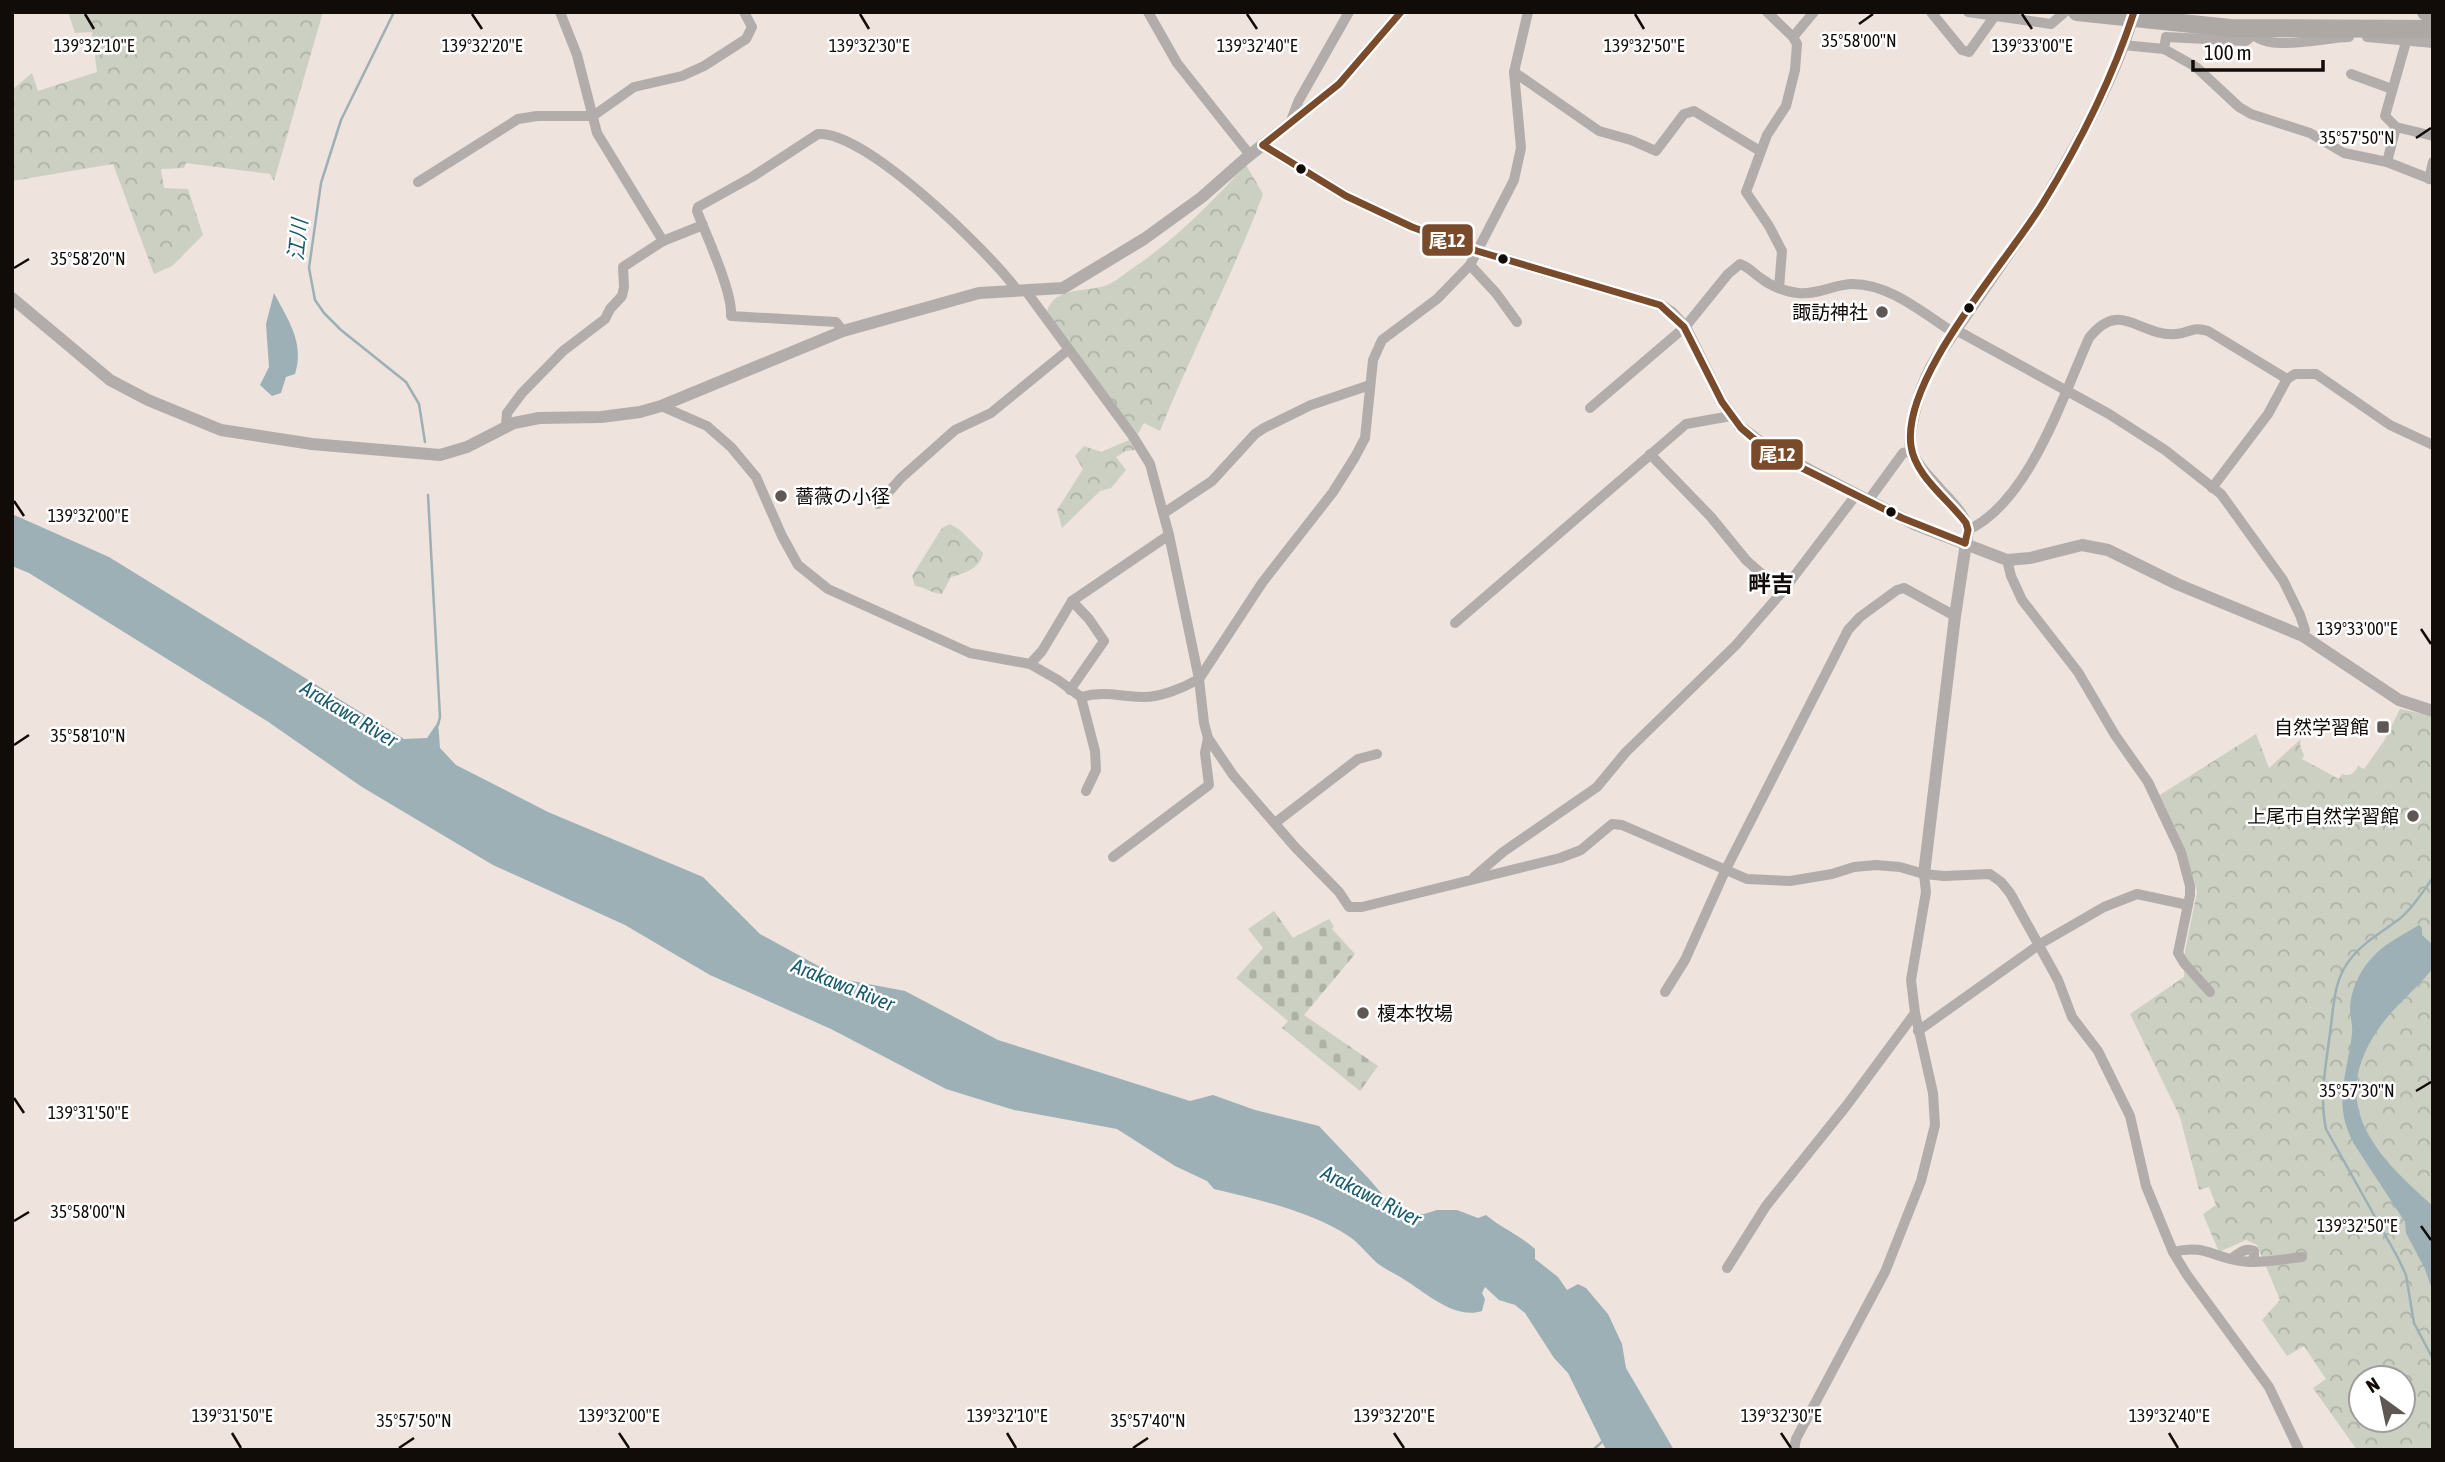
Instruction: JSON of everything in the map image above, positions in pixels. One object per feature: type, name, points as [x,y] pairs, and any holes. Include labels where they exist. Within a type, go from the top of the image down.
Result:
[{"type":"highway","points":[[2077,12],[2133,15],[2251,33],[2433,29]]},
{"type":"highway","points":[[2426,12],[2433,12]]},
{"type":"street","points":[[559,12],[577,55],[597,133],[663,242]]},
{"type":"street","points":[[418,181],[518,119],[537,116],[593,116],[634,87],[681,76],[704,66],[746,39],[752,27],[744,12]]},
{"type":"street","points":[[1148,12],[1177,63],[1250,155]]},
{"type":"street","points":[[1289,124],[1299,100],[1349,12]]},
{"type":"street","points":[[12,298],[110,380],[148,400],[221,430],[312,444],[429,455],[467,447],[506,425],[539,418],[601,417],[640,412],[661,406],[843,331],[979,293],[1063,288],[1176,218],[1339,84],[1401,12]]},
{"type":"street","points":[[1080,698],[1098,693],[1144,698],[1189,685],[1199,679],[1262,583],[1333,492],[1365,438],[1373,360],[1382,340],[1437,299],[1470,265],[1509,191],[1519,163],[1514,72],[1528,12]]},
{"type":"street","points":[[1767,12],[1797,44],[1796,69],[1786,106],[1774,122],[1760,151],[1746,192],[1782,251],[1779,288]]},
{"type":"street","points":[[1793,37],[1814,12]]},
{"type":"street","points":[[1931,12],[1962,50],[1969,52],[1994,17]]},
{"type":"street","points":[[1968,12],[2051,24],[2065,12]]},
{"type":"street","points":[[1794,1450],[1796,1439],[1885,1272],[1922,1181],[1935,1120],[1930,1078],[1914,1013],[1911,980],[1926,892],[1924,874],[1966,536],[1962,517],[1920,468],[1912,451],[1912,430],[1919,397],[1929,370],[2042,205],[2087,121],[2123,45],[2133,15]]},
{"type":"street","points":[[2164,48],[2166,37],[2246,41],[2251,33],[2263,42],[2280,43],[2345,36],[2433,43]]},
{"type":"street","points":[[2406,42],[2385,116],[2396,127],[2433,136]]},
{"type":"street","points":[[2123,45],[2164,48],[2196,67],[2239,107],[2251,114],[2311,133],[2354,156],[2387,162],[2431,180],[2433,162]]},
{"type":"street","points":[[1514,72],[1599,131],[1632,140],[1656,151],[1684,114],[1694,111],[1760,151]]},
{"type":"street","points":[[2351,74],[2392,89]]},
{"type":"street","points":[[2387,162],[2396,127]]},
{"type":"street","points":[[843,331],[836,322],[731,316],[731,307],[697,211],[698,207],[752,177],[814,136],[823,134],[863,151],[897,172],[975,243],[1022,290],[1145,453],[1157,484],[1170,535],[1208,738],[1233,775],[1339,892],[1349,907],[1362,907],[1542,863],[1581,850],[1612,824],[1622,825],[1747,879],[1790,881],[1832,874],[1854,867],[1876,866],[1900,867],[1924,874],[1990,874],[2001,882],[2040,944],[2072,1017],[2098,1051],[2130,1116],[2146,1186],[2173,1252],[2269,1387],[2299,1450]]},
{"type":"street","points":[[1263,145],[1381,215],[1477,250],[1650,301],[1672,313],[1685,327],[1721,400],[1747,434],[1862,498],[1933,533],[1966,536],[2007,560],[2030,558],[2082,545],[2108,550],[2177,584],[2303,636],[2399,699],[2433,711]]},
{"type":"street","points":[[506,425],[507,413],[522,393],[558,355],[605,319],[622,296],[623,267],[663,242],[703,225]]},
{"type":"street","points":[[1590,408],[1685,327],[1728,274],[1740,264],[1779,288],[1797,293],[1851,284],[1869,286],[1899,298],[2109,414],[2148,439],[2212,488],[2226,500],[2283,580],[2300,615],[2305,630],[2303,636]]},
{"type":"street","points":[[1470,265],[1496,293],[1517,322]]},
{"type":"street","points":[[1966,536],[2012,493],[2051,428],[2089,338],[2097,327],[2109,319],[2118,319],[2168,334],[2197,328],[2208,331],[2287,379]]},
{"type":"street","points":[[878,504],[901,478],[955,430],[991,414],[1068,350]]},
{"type":"street","points":[[2212,488],[2268,414],[2287,379],[2295,374],[2316,374],[2390,425],[2433,445]]},
{"type":"street","points":[[1164,513],[1212,481],[1255,434],[1264,428],[1311,405],[1370,385]]},
{"type":"street","points":[[661,406],[706,426],[731,447],[756,477],[798,565],[828,589],[970,653],[1037,667],[1080,698],[1095,751],[1096,770],[1086,791]]},
{"type":"street","points":[[1455,623],[1686,424],[1731,416]]},
{"type":"street","points":[[1471,880],[1503,852],[1590,794],[1626,752],[1722,660],[1903,453],[1912,451]]},
{"type":"street","points":[[1650,454],[1711,517],[1746,561],[1782,593]]},
{"type":"street","points":[[1030,664],[1042,651],[1072,601],[1170,535]]},
{"type":"street","points":[[2007,560],[2022,600],[2078,672],[2115,735],[2158,799],[2181,852],[2190,886],[2178,953],[2210,992]]},
{"type":"street","points":[[1665,992],[1685,960],[1725,871],[1848,630],[1860,617],[1903,588],[1955,616]]},
{"type":"street","points":[[1070,690],[1104,641],[1072,601]]},
{"type":"street","points":[[1112,857],[1209,785],[1205,753],[1208,738]]},
{"type":"street","points":[[1275,823],[1358,758],[1377,754]]},
{"type":"street","points":[[1918,1031],[2040,944],[2104,907],[2137,894],[2188,905]]},
{"type":"street","points":[[1727,1268],[1766,1206],[1914,1013]]},
{"type":"street","points":[[2173,1252],[2198,1248],[2224,1259],[2249,1262],[2302,1257]]},
{"type":"green space","points":[[68,12],[323,12],[274,181],[270,174],[186,163],[184,168],[161,169],[164,188],[188,189],[203,235],[172,266],[154,274],[113,164],[12,181],[12,90],[32,73],[38,91],[97,72],[92,32],[75,33]]},
{"type":"green space","points":[[1246,165],[1263,194],[1251,224],[1160,431],[1144,423],[1138,434],[1047,312],[1051,303],[1064,294],[1107,285],[1146,259],[1191,221]]},
{"type":"green space","points":[[1129,440],[1135,450],[1126,451],[1116,457],[1126,470],[1111,488],[1100,491],[1062,528],[1057,510],[1083,469],[1075,456],[1084,446],[1101,452]]},
{"type":"green space","points":[[950,524],[983,553],[979,563],[971,570],[951,577],[942,594],[915,586],[912,576],[942,528]]},
{"type":"green space","points":[[2400,709],[2433,716],[2433,1450],[2357,1450],[2313,1388],[2326,1379],[2304,1346],[2287,1356],[2262,1320],[2280,1300],[2257,1245],[2246,1240],[2219,1252],[2203,1214],[2216,1205],[2209,1187],[2199,1190],[2180,1117],[2130,1014],[2184,977],[2185,951],[2197,892],[2183,844],[2160,795],[2256,734],[2269,768],[2301,739],[2304,756],[2302,759],[2339,779],[2342,774],[2352,774],[2358,766],[2364,769],[2384,741]]},
{"type":"green space","points":[[1274,911],[1293,938],[1329,919],[1334,926],[1332,929],[1355,954],[1304,1015],[1378,1066],[1360,1091],[1282,1028],[1288,1021],[1236,978],[1263,948],[1248,929]]},
{"type":"water","points":[[274,293],[294,332],[298,363],[295,374],[286,377],[281,393],[272,396],[260,385],[269,367],[266,324]]},
{"type":"water","name":"Arakawa River","points":[[12,514],[109,557],[404,739],[427,738],[438,722],[440,748],[456,765],[548,812],[703,877],[760,934],[842,979],[905,991],[998,1040],[1190,1101],[1213,1095],[1255,1110],[1319,1126],[1398,1213],[1424,1214],[1437,1210],[1457,1210],[1478,1218],[1486,1215],[1535,1249],[1535,1259],[1558,1277],[1567,1290],[1578,1284],[1586,1288],[1608,1314],[1622,1344],[1626,1368],[1674,1450],[1606,1450],[1568,1373],[1554,1358],[1525,1313],[1515,1305],[1499,1300],[1485,1287],[1482,1293],[1485,1299],[1482,1311],[1472,1313],[1451,1309],[1380,1265],[1350,1237],[1319,1220],[1284,1207],[1214,1189],[1207,1181],[1175,1166],[1117,1129],[1014,1110],[946,1089],[831,1029],[710,975],[625,925],[493,865],[362,787],[267,721],[29,573],[12,566]]},
{"type":"water","points":[[2419,925],[2422,935],[2433,945],[2433,968],[2379,1028],[2364,1055],[2357,1081],[2358,1104],[2364,1126],[2376,1147],[2433,1206],[2433,1292],[2425,1269],[2406,1233],[2405,1222],[2354,1144],[2347,1129],[2342,1102],[2352,1034],[2351,1001],[2356,982],[2381,949]]},
{"type":"waterway","name":"江川","points":[[394,12],[341,120],[321,183],[309,268],[315,300],[324,313],[406,382],[419,404],[425,442]]},
{"type":"waterway","name":"江川","points":[[428,495],[440,717],[438,725]]},
{"type":"waterway","points":[[2433,878],[2408,911],[2362,946],[2341,974],[2334,1003],[2323,1105],[2326,1129],[2406,1275],[2414,1323],[2433,1359]]},
{"type":"waterway","points":[[1593,1450],[1604,1440]]},
{"type":"transit line","name":"尾12","points":[[1263,145],[1339,84],[1401,12]]},
{"type":"transit line","name":"尾12","points":[[1965,543],[1968,530],[1966,523],[1926,477],[1914,457],[1911,446],[1912,418],[1922,388],[1939,355],[1960,321],[2027,228],[2070,157],[2105,86],[2134,12]]},
{"type":"transit line","name":"尾12","points":[[1263,145],[1346,196],[1412,227],[1477,251],[1660,305],[1684,327],[1722,402],[1741,428],[1754,439],[1782,458],[1902,518],[1965,543]]},
{"type":"place","name":"諏訪神社","points":[[1882,312]]},
{"type":"place","name":"薔薇の小径","points":[[781,496]]},
{"type":"place","name":"自然学習館","points":[[2383,727]]},
{"type":"place","name":"上尾市自然学習館","points":[[2413,816]]},
{"type":"place","name":"榎本牧場","points":[[1363,1013]]},
{"type":"district","name":"畔吉","points":[[1771,584]]}]
